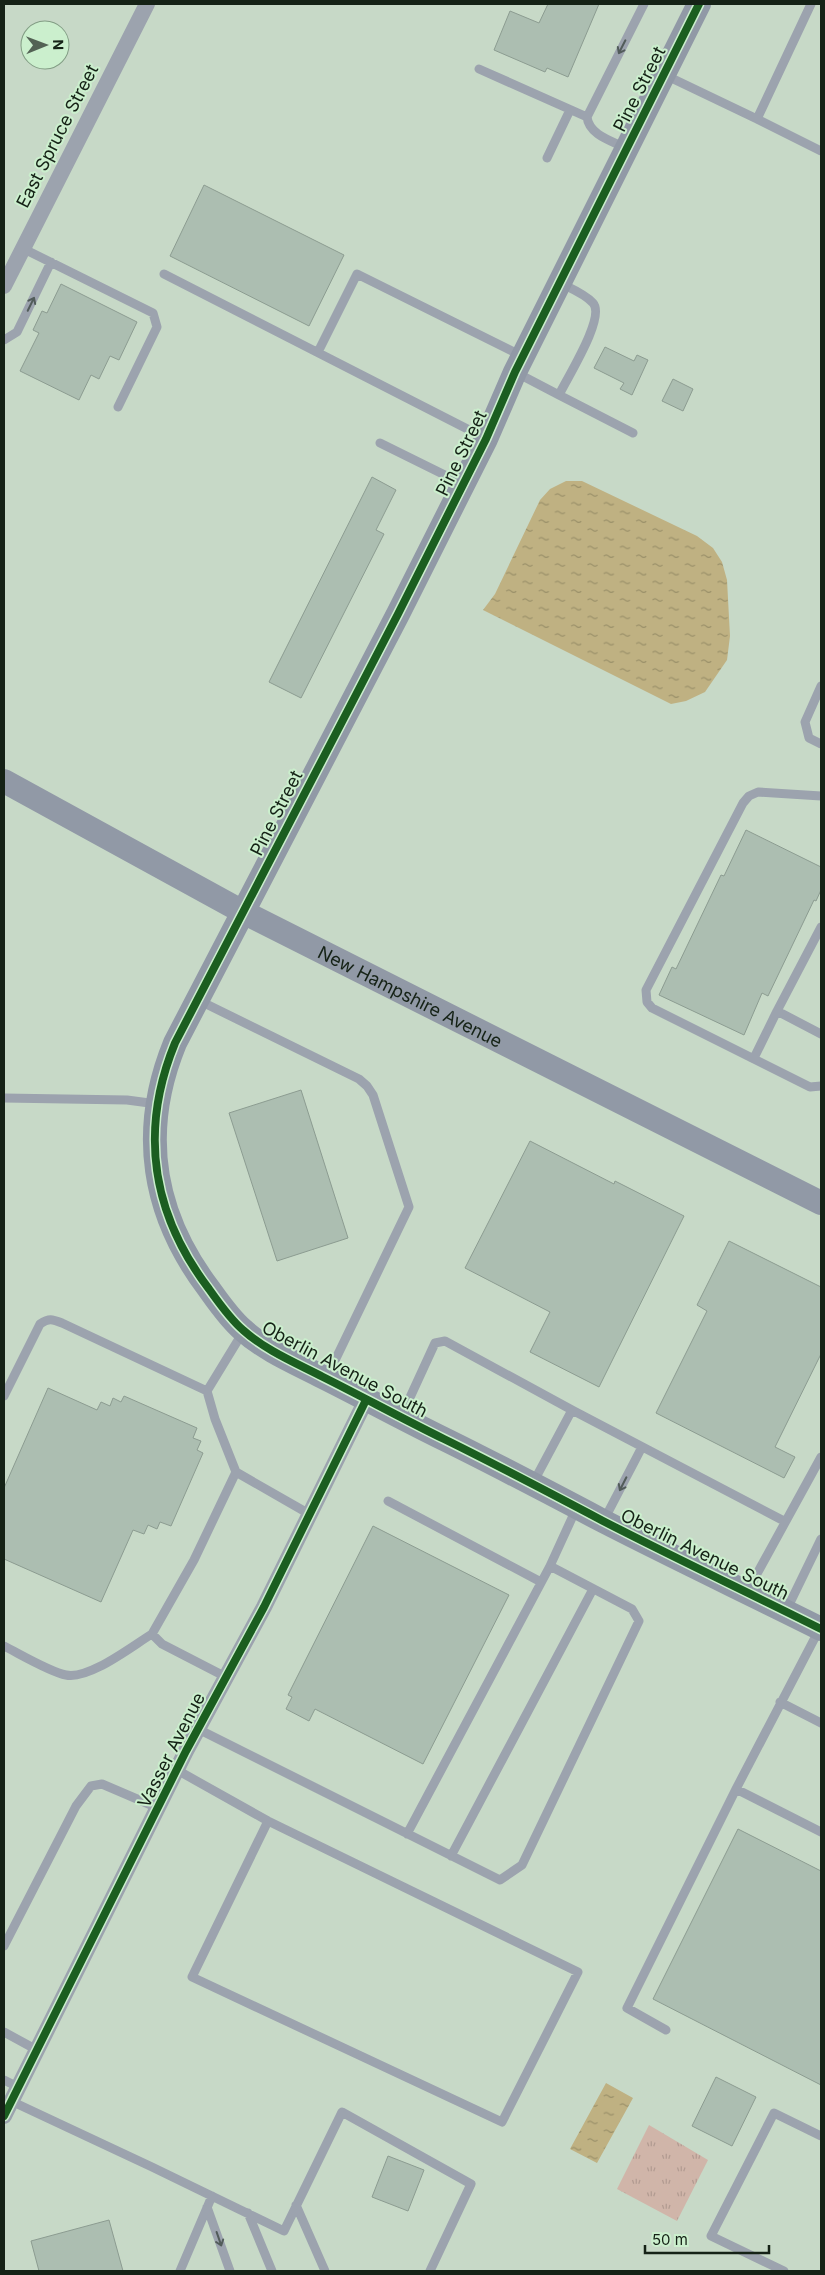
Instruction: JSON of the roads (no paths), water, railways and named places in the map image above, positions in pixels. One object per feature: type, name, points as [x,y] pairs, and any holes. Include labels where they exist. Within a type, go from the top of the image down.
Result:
[{"type":"street","name":"East Spruce Street","points":[[4,286],[147,4]]},
{"type":"street","name":"Pine Street","points":[[243,912],[486,439],[519,364],[699,4]]},
{"type":"street","name":"New Hampshire Avenue","points":[[4,780],[243,912],[821,1203]]},
{"type":"street","name":"Oberlin Avenue South","points":[[243,912],[196,999],[167,1062],[154,1126],[156,1172],[173,1229],[194,1270],[223,1308],[243,1331],[294,1362],[604,1521],[820,1628]]},
{"type":"street","name":"Vasser Avenue","points":[[9,2096],[36,2050],[177,1770],[310,1515],[366,1400]]},
{"type":"lane","points":[[626,148],[592,130],[588,125],[587,117],[644,4]]},
{"type":"lane","points":[[757,119],[811,4]]},
{"type":"lane","points":[[479,69],[587,117]]},
{"type":"lane","points":[[664,74],[821,152]]},
{"type":"lane","points":[[547,158],[570,110]]},
{"type":"lane","points":[[22,248],[153,312],[157,326],[118,407]]},
{"type":"lane","points":[[4,340],[17,332],[51,262]]},
{"type":"lane","points":[[164,274],[486,439]]},
{"type":"lane","points":[[318,352],[357,274],[519,364],[559,394],[633,433]]},
{"type":"lane","points":[[559,283],[590,300],[595,305],[597,312],[594,325],[559,394]]},
{"type":"lane","points":[[380,442],[463,484]]},
{"type":"lane","points":[[821,686],[805,722],[810,738],[821,744]]},
{"type":"lane","points":[[821,796],[758,792],[749,796],[743,803],[646,990],[647,1002],[652,1008],[810,1087],[821,1086]]},
{"type":"lane","points":[[754,1058],[821,927]]},
{"type":"lane","points":[[196,999],[358,1079],[367,1086],[373,1095],[409,1207],[326,1378]]},
{"type":"lane","points":[[777,1011],[821,1034]]},
{"type":"lane","points":[[4,1098],[128,1100],[157,1104]]},
{"type":"lane","points":[[4,1396],[40,1324],[47,1319],[53,1319],[207,1391]]},
{"type":"lane","points":[[243,1331],[207,1391],[215,1419],[236,1472],[310,1515]]},
{"type":"lane","points":[[401,1418],[435,1343],[445,1341],[784,1521]]},
{"type":"lane","points":[[533,1483],[572,1410]]},
{"type":"lane","points":[[604,1521],[642,1447]]},
{"type":"lane","points":[[747,1593],[784,1521],[821,1457]]},
{"type":"lane","points":[[4,1646],[60,1674],[75,1676],[88,1673],[152,1634],[194,1560],[236,1472]]},
{"type":"lane","points":[[388,1501],[542,1582]]},
{"type":"lane","points":[[407,1834],[542,1582],[577,1507]]},
{"type":"lane","points":[[786,1611],[820,1545]]},
{"type":"lane","points":[[198,1729],[500,1880],[522,1865],[639,1621],[632,1609],[550,1566]]},
{"type":"lane","points":[[450,1856],[593,1589]]},
{"type":"lane","points":[[666,2030],[627,2008],[736,1788],[820,1628]]},
{"type":"lane","points":[[152,1634],[162,1644],[226,1677]]},
{"type":"lane","points":[[780,1702],[821,1723]]},
{"type":"lane","points":[[177,1770],[268,1821],[578,1972],[502,2122],[192,1977],[268,1821]]},
{"type":"lane","points":[[4,1946],[76,1806],[91,1786],[102,1784],[158,1808]]},
{"type":"lane","points":[[736,1788],[821,1832]]},
{"type":"lane","points":[[4,2032],[36,2050]]},
{"type":"lane","points":[[9,2096],[284,2231],[342,2112],[471,2184],[430,2271]]},
{"type":"lane","points":[[784,2271],[711,2236],[774,2113],[821,2136]]},
{"type":"lane","points":[[180,2271],[212,2196]]},
{"type":"lane","points":[[296,2205],[325,2271]]},
{"type":"lane","points":[[207,2207],[230,2271]]},
{"type":"lane","points":[[248,2213],[272,2271]]},
{"type":"water","points":[[566,481],[582,481],[697,536],[713,548],[722,562],[727,580],[730,636],[727,660],[705,692],[686,701],[671,704],[483,610],[495,594],[540,500],[550,489]]},
{"type":"water","points":[[606,2083],[633,2098],[597,2163],[570,2149]]}]
